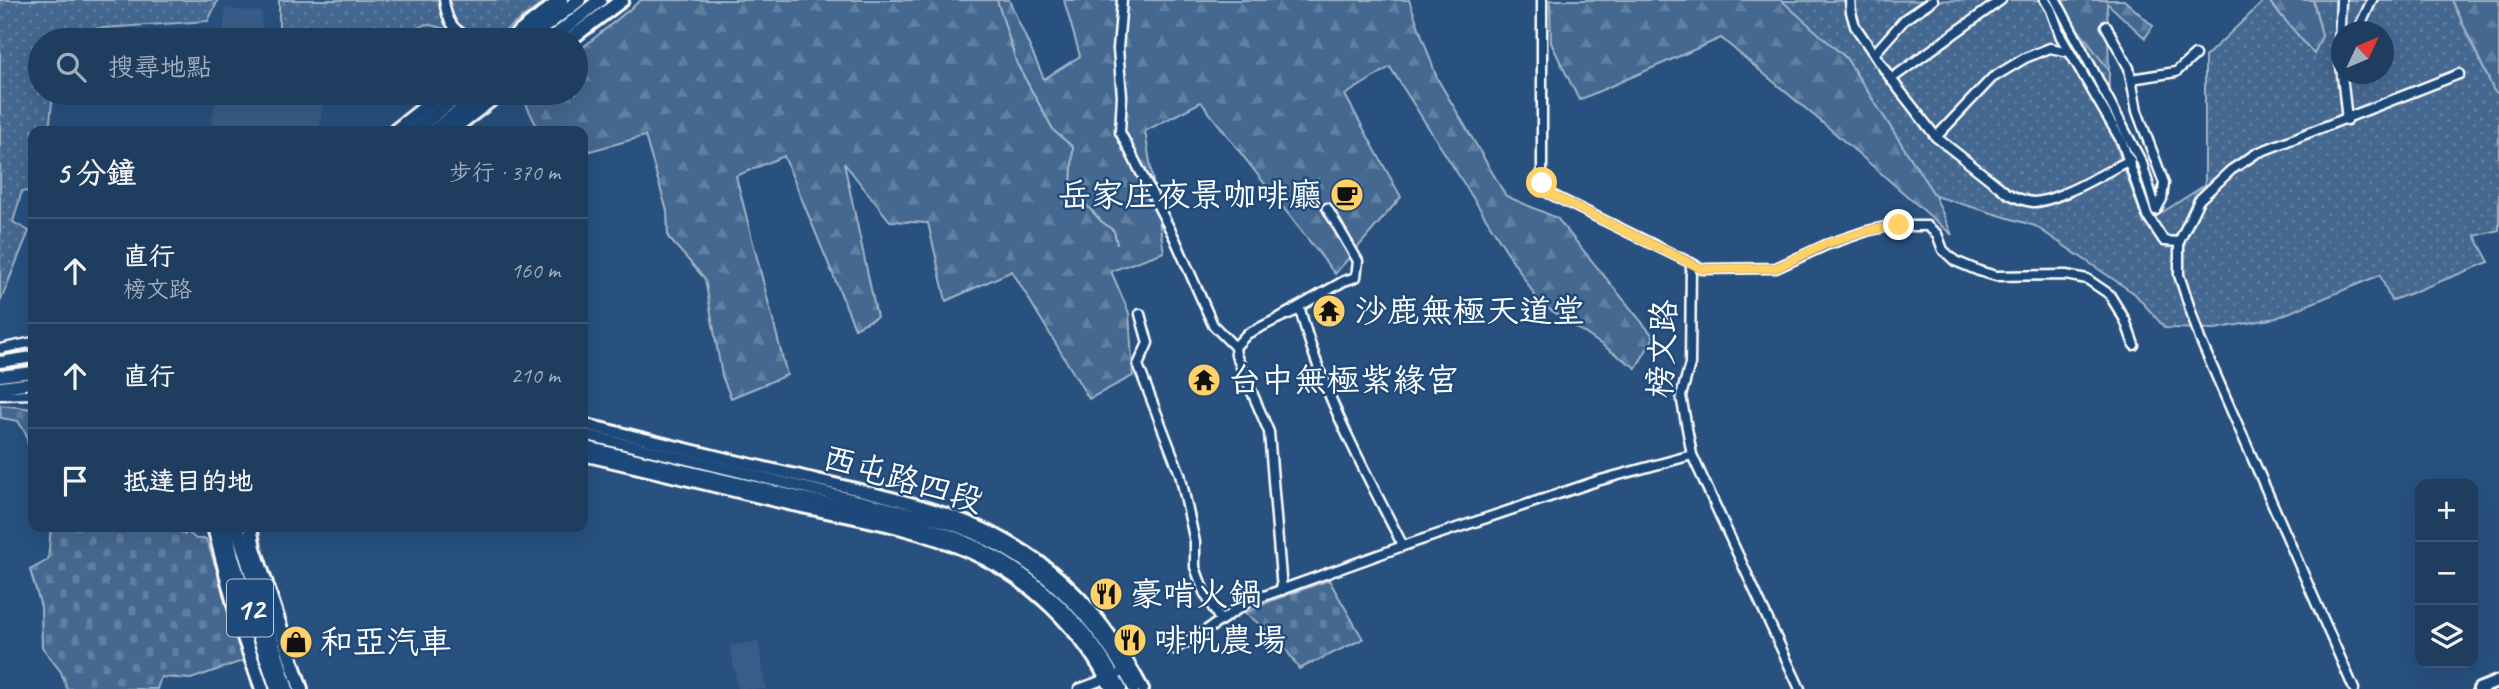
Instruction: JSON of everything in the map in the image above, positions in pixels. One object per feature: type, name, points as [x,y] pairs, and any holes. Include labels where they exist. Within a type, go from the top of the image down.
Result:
[{"type":"main road","points":[[525,28],[561,0]]},
{"type":"main road","points":[[543,28],[579,0]]},
{"type":"main road","points":[[565,28],[600,0]]},
{"type":"main road","points":[[585,28],[622,0]]},
{"type":"main road","points":[[401,126],[428,105]]},
{"type":"main road","points":[[420,126],[447,105]]},
{"type":"main road","points":[[440,126],[467,105]]},
{"type":"main road","points":[[457,126],[484,105]]},
{"type":"main road","name":"12","points":[[218,532],[239,623],[262,689]]},
{"type":"main road","name":"12","points":[[219,532],[232,557],[277,689]]},
{"type":"main road","name":"12","points":[[239,532],[287,689]]},
{"type":"main road","name":"12","points":[[251,532],[301,689]]},
{"type":"street","points":[[444,0],[447,20],[456,28]]},
{"type":"street","points":[[1122,0],[1118,49],[1122,96],[1120,132],[1175,239],[1213,325],[1236,347]]},
{"type":"street","name":"榜文路","points":[[1542,0],[1542,183],[1548,193],[1691,263],[1690,364],[1681,396],[1692,455],[1800,689]]},
{"type":"street","points":[[1850,0],[1855,26],[1891,79],[1936,137],[2007,193],[2033,202],[2057,196],[2130,160]]},
{"type":"street","points":[[1874,53],[1905,19],[1933,0]]},
{"type":"street","points":[[1891,79],[2001,0]]},
{"type":"street","points":[[2045,0],[2068,52],[2122,142],[2147,215],[2164,241],[2179,242]]},
{"type":"street","points":[[2056,0],[2142,163],[2156,210],[2162,199],[2164,183],[2137,111],[2129,68],[2106,26]]},
{"type":"street","points":[[2341,0],[2341,21]]},
{"type":"street","points":[[2362,21],[2372,0]]},
{"type":"street","points":[[1936,137],[1992,78],[2025,58],[2050,48],[2068,52]]},
{"type":"street","points":[[2132,79],[2176,72],[2195,55]]},
{"type":"street","points":[[2354,689],[2200,339],[2179,275],[2179,242],[2199,200],[2231,170],[2257,153],[2459,74]]},
{"type":"street","points":[[2344,84],[2347,120]]},
{"type":"street","points":[[1282,590],[1269,432],[1236,355],[1236,347],[1247,334],[1356,277],[1358,261],[1327,208]]},
{"type":"street","points":[[1691,263],[1702,269],[1776,268],[1826,244],[1867,231],[1889,226],[1927,226],[1937,234],[1943,250],[1955,261],[1979,271],[1996,276],[2066,275],[2087,279],[2109,294],[2125,320],[2134,345]]},
{"type":"street","points":[[1279,318],[1300,309],[1308,342],[1338,417],[1403,546]]},
{"type":"street","points":[[1140,314],[1148,344],[1138,365],[1180,474],[1195,542],[1195,567],[1204,592],[1220,620]]},
{"type":"street","points":[[0,349],[28,343]]},
{"type":"street","points":[[0,363],[28,357]]},
{"type":"street","points":[[0,363],[28,363]]},
{"type":"street","points":[[0,376],[28,373]]},
{"type":"street","points":[[0,387],[28,384]]},
{"type":"street","points":[[0,395],[28,394]]},
{"type":"street","name":"西屯路四段","points":[[588,425],[903,500],[969,521],[1011,541],[1041,562],[1083,599],[1112,637],[1118,677]]},
{"type":"street","name":"西屯路四段","points":[[588,435],[959,526],[1023,559],[1052,582],[1086,616],[1111,649],[1121,689]]},
{"type":"street","name":"西屯路四段","points":[[588,447],[893,519],[970,543],[1018,571],[1041,589],[1078,623],[1118,677],[1143,689]]},
{"type":"street","points":[[1174,649],[1250,601],[1597,481],[1692,455]]},
{"type":"street","name":"西屯路四段","points":[[588,456],[906,531],[969,552],[1023,583],[1083,645],[1134,689]]},
{"type":"street","points":[[1079,689],[1118,677]]},
{"type":"street","points":[[2479,689],[2499,681]]},
{"type":"shaded area","points":[[226,9],[262,12],[261,28],[224,28]]},
{"type":"shaded area","points":[[214,105],[322,105],[320,126],[212,126]]},
{"type":"shaded area","points":[[758,641],[766,689],[738,689],[730,646]]},
{"type":"green space","points":[[0,0],[218,0],[208,21],[103,28],[28,28],[28,105],[52,105],[50,126],[28,126],[28,192],[22,191],[13,222],[28,230],[28,233],[0,302]]},
{"type":"green space","points":[[279,0],[547,0],[508,28],[442,28],[426,24],[417,28],[279,28]]},
{"type":"green space","points":[[641,0],[1009,0],[1044,79],[1080,56],[1064,0],[1409,0],[1437,78],[1506,196],[1557,218],[1654,337],[1636,368],[1539,302],[1390,67],[1345,95],[1401,197],[1335,274],[1201,102],[1145,131],[1164,252],[1111,271],[1129,313],[1133,376],[1089,399],[1012,271],[946,301],[928,223],[890,221],[844,163],[877,317],[855,328],[784,156],[736,176],[787,375],[731,398],[722,376],[705,279],[668,237],[667,211],[645,136],[588,152],[588,126],[537,126],[526,105],[588,105],[588,43]]},
{"type":"green space","points":[[1550,0],[1781,0],[1846,58],[1935,196],[1952,235],[1721,38],[1579,100],[1551,43]]},
{"type":"green space","points":[[2056,0],[2109,70],[2108,122],[2144,224],[2205,185],[2205,57],[2265,0],[2268,0],[2314,54],[2322,36],[2313,0],[2452,0],[2494,91],[2499,94],[2499,230],[2475,236],[2489,262],[2391,301],[2380,275],[2276,318],[2215,329],[2165,328],[2135,294],[2035,226],[1935,196],[1846,58],[1780,1]]},
{"type":"green space","points":[[2056,0],[2124,0],[2153,26],[2145,38],[2107,3],[2109,70]]},
{"type":"green space","points":[[2268,0],[2313,0],[2322,36],[2314,54]]},
{"type":"green space","points":[[2452,0],[2499,0],[2499,94],[2494,91]]},
{"type":"green space","points":[[0,405],[28,408],[28,443],[18,421],[1,418]]},
{"type":"green space","points":[[51,532],[187,532],[196,539],[206,539],[248,659],[191,679],[161,677],[157,689],[67,689],[61,672],[42,647],[41,607],[30,570],[48,560]]},
{"type":"green space","points":[[1329,580],[1363,639],[1299,669],[1280,640],[1245,613]]},
{"type":"waterway","points":[[997,0],[1017,64],[1054,131],[1073,147],[1071,188],[1101,221],[1114,231],[1117,244]]},
{"type":"waterway","points":[[181,532],[185,535]]},
{"type":"place","name":"岳家庄夜景咖啡廳","points":[[1347,195]]},
{"type":"place","name":"沙鹿無極天道堂","points":[[1329,311]]},
{"type":"place","name":"台中無極紫緣宮","points":[[1204,380]]},
{"type":"place","name":"豪啃火鍋","points":[[1106,594]]},
{"type":"place","name":"啡帆農場","points":[[1130,640]]},
{"type":"place","name":"和亞汽車","points":[[296,642]]},
{"type":"route","points":[[1542,183],[1548,193],[1702,269],[1776,268],[1826,244],[1867,231],[1899,225]]}]
